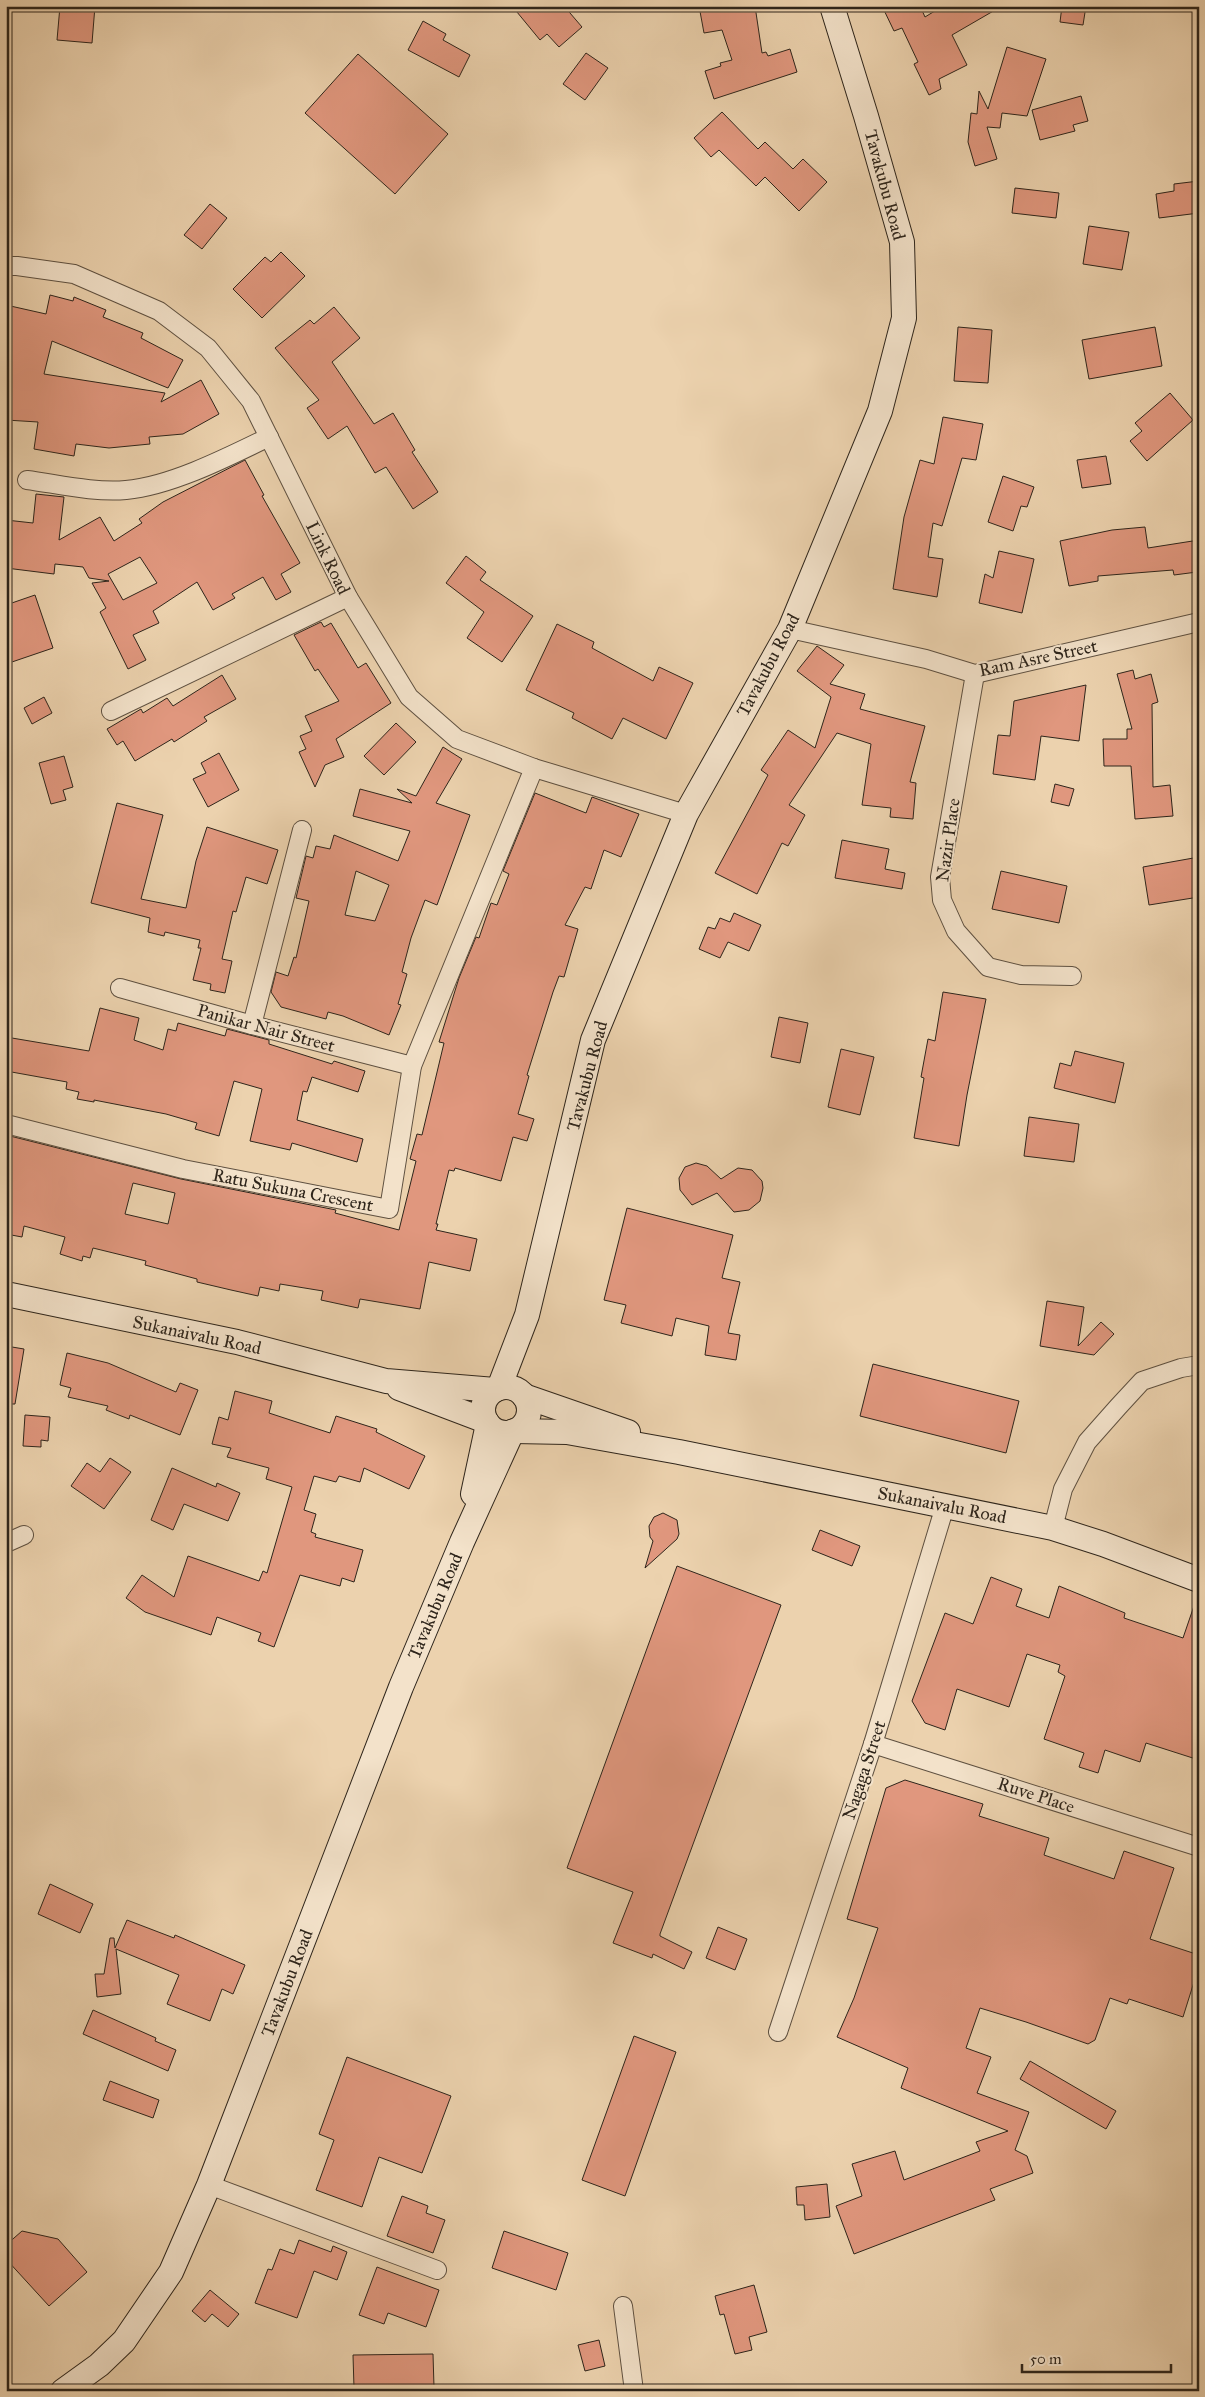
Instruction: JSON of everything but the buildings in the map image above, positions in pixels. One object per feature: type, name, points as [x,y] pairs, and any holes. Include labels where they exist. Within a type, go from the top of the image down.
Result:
[{"type":"main road","name":"Tavakubu Road","points":[[497,1389],[527,1315],[593,1040],[686,814],[790,629],[880,411],[904,318],[902,242],[832,6]]},
{"type":"main road","name":"Sukanaivalu Road","points":[[6,1294],[237,1342],[386,1381],[497,1389]]},
{"type":"main road","name":"Tavakubu Road","points":[[524,1395],[527,1315]]},
{"type":"main road","name":"Sukanaivalu Road","points":[[386,1381],[424,1399],[487,1423]]},
{"type":"main road","points":[[497,1389],[514,1389],[524,1395],[529,1412],[527,1420],[513,1432],[496,1430],[487,1423],[484,1404],[497,1389]]},
{"type":"main road","name":"Sukanaivalu Road","points":[[524,1395],[612,1425],[678,1452]]},
{"type":"main road","name":"Tavakubu Road","points":[[462,1542],[487,1423]]},
{"type":"main road","name":"Tavakubu Road","points":[[63,2391],[99,2366],[124,2341],[170,2272],[209,2185],[401,1687],[462,1542],[513,1432]]},
{"type":"main road","name":"Sukanaivalu Road","points":[[513,1432],[567,1432],[678,1452],[1053,1528],[1199,1580]]},
{"type":"street","name":"Link Road","points":[[6,266],[74,274],[159,310],[208,348],[251,401],[348,597],[409,697],[457,739],[534,768],[686,814]]},
{"type":"street","points":[[27,480],[85,488],[125,490],[163,482],[232,455],[269,437]]},
{"type":"street","points":[[111,711],[348,597]]},
{"type":"street","name":"Ram Asre Street","points":[[790,629],[926,659],[975,674],[1199,622]]},
{"type":"street","name":"Nazir Place","points":[[975,674],[940,877],[942,900],[956,931],[988,967],[1021,975],[1072,976]]},
{"type":"street","name":"Ratu Sukuna Crescent","points":[[6,1124],[183,1169],[388,1209],[412,1066],[534,768]]},
{"type":"street","points":[[252,1026],[302,830]]},
{"type":"street","name":"Panikar Nair Street","points":[[120,988],[252,1026],[412,1066]]},
{"type":"street","points":[[1053,1528],[1063,1489],[1087,1442],[1118,1407],[1142,1382],[1181,1368],[1199,1365]]},
{"type":"street","name":"Nagaga Street","points":[[778,2032],[873,1744],[945,1506]]},
{"type":"street","points":[[6,1543],[24,1535]]},
{"type":"street","name":"Ruve Place","points":[[873,1744],[1199,1847]]},
{"type":"street","points":[[209,2185],[437,2270]]},
{"type":"street","points":[[623,2306],[634,2391]]}]
